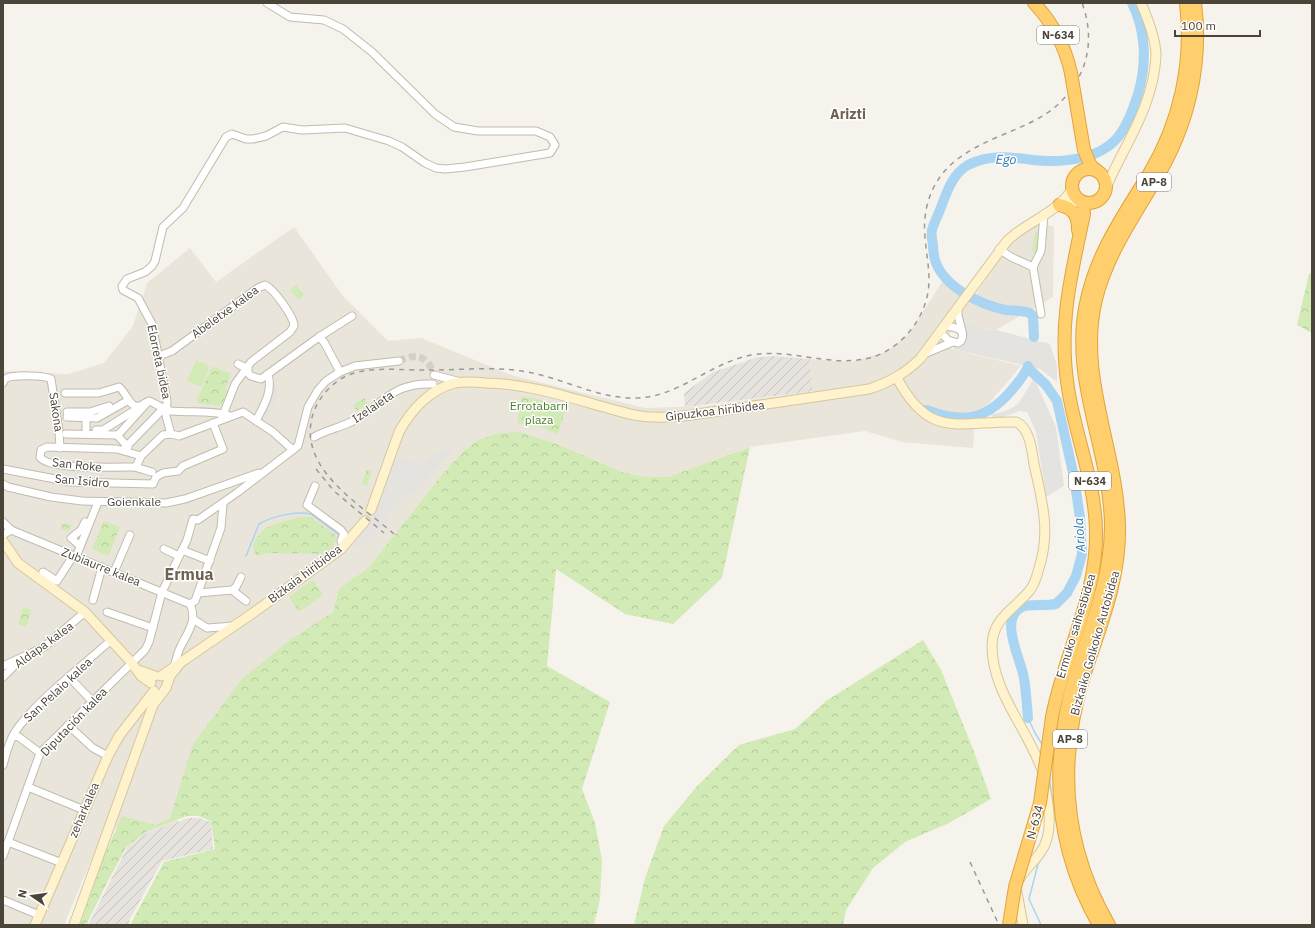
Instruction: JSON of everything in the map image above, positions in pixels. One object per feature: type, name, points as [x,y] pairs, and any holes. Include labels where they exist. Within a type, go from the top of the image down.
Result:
[{"type":"highway","name":"N-634","points":[[1034,3],[1055,30],[1067,56],[1085,157]]},
{"type":"highway","name":"AP-8","points":[[1086,355],[1084,313],[1092,280],[1110,238],[1162,150],[1177,110],[1187,66],[1188,36],[1186,3]]},
{"type":"highway","name":"AP-8","points":[[1086,355],[1093,311],[1108,264],[1118,242],[1170,154],[1186,114],[1196,65],[1197,37],[1195,3]]},
{"type":"highway","points":[[1082,202],[1094,203],[1102,197],[1106,188],[1104,178],[1091,166],[1085,157]]},
{"type":"highway","points":[[1081,228],[1084,214],[1082,202],[1072,189],[1074,178],[1085,157]]},
{"type":"highway","points":[[1077,174],[1086,169],[1099,173]]},
{"type":"highway","points":[[1081,228],[1098,200]]},
{"type":"highway","points":[[1058,205],[1070,208],[1077,216],[1077,243]]},
{"type":"highway","name":"Ermuko saihesbidea","points":[[1052,717],[1065,665],[1088,593],[1096,548],[1094,508],[1088,470],[1068,389],[1065,362],[1065,309],[1081,228]]},
{"type":"highway","name":"Bizkaiko Golkoko Autobidea","points":[[1086,355],[1109,498],[1110,551],[1100,600],[1068,701],[1060,746],[1058,782],[1064,830],[1070,857],[1080,885],[1099,925]]},
{"type":"highway","name":"Bizkaiko Golkoko Autobidea","points":[[1090,386],[1118,498],[1119,553],[1109,602],[1085,673],[1074,715],[1067,762],[1067,782],[1072,828],[1078,855],[1097,904],[1109,925]]},
{"type":"highway","name":"N-634","points":[[1009,925],[1015,887],[1040,804],[1052,717]]},
{"type":"street","name":"Elorreta bidea","points":[[171,434],[166,416],[168,406],[152,324],[145,308],[134,295],[123,290],[123,282],[145,272],[152,266],[155,261],[163,227],[183,208],[188,197],[198,184],[221,142],[226,136],[232,134],[246,139],[253,139],[266,136],[284,127],[302,130],[345,128],[389,141],[402,147],[425,163],[436,168],[445,169],[465,167],[518,157],[544,156],[550,153],[554,148],[554,142],[550,137],[536,132],[478,131],[454,127],[435,114],[372,52],[343,29],[324,20],[290,16],[267,3]]},
{"type":"street","points":[[1106,188],[1114,168],[1139,124],[1152,81],[1156,55],[1153,38],[1141,3]]},
{"type":"street","points":[[1099,173],[1114,168]]},
{"type":"street","points":[[1058,205],[1072,189]]},
{"type":"street","points":[[1058,205],[1082,202]]},
{"type":"street","name":"Gipuzkoa hiribidea","points":[[371,510],[399,432],[416,407],[429,396],[454,383],[466,382],[507,384],[530,387],[635,415],[665,418],[869,389],[897,378],[923,354],[958,309],[999,250],[1016,232],[1058,205]]},
{"type":"street","points":[[1041,314],[1033,267],[1040,251],[1044,214]]},
{"type":"street","points":[[999,250],[1033,267]]},
{"type":"street","name":"Abeletxe kalea","points":[[159,356],[172,351],[258,288],[265,285],[274,292],[290,315],[294,326],[290,332],[255,358],[247,367]]},
{"type":"street","points":[[923,354],[953,342],[961,341],[963,334],[958,309]]},
{"type":"street","points":[[247,367],[248,373],[254,378],[261,379],[319,337],[352,316]]},
{"type":"street","points":[[953,342],[948,340],[942,329],[955,327],[962,331]]},
{"type":"street","points":[[319,337],[324,342],[340,372]]},
{"type":"street","points":[[261,473],[298,446],[306,413],[312,399],[326,382],[340,372],[362,364],[399,361]]},
{"type":"street","points":[[238,364],[247,367]]},
{"type":"street","points":[[136,467],[141,456],[163,435],[171,434],[179,436],[213,422],[223,416],[235,384],[247,367]]},
{"type":"street","points":[[256,421],[269,392],[270,383],[268,374]]},
{"type":"street","points":[[435,375],[450,381],[466,382]]},
{"type":"street","points":[[429,396],[435,375]]},
{"type":"street","points":[[429,396],[435,390],[435,375]]},
{"type":"street","name":"Sakona","points":[[3,383],[5,379],[11,377],[43,376],[51,379],[59,431],[60,448]]},
{"type":"street","points":[[897,378],[916,409],[929,418],[948,424],[1016,422],[1025,430],[1031,447],[1046,521],[1045,548],[1036,579],[1029,590],[1000,619],[994,631],[992,644],[996,675],[1007,701],[1037,755],[1043,774],[1049,811],[1046,842],[1041,852],[1020,876],[1016,885],[1023,925]]},
{"type":"street","name":"Izelaieta","points":[[314,436],[353,421],[400,388],[413,384],[433,384]]},
{"type":"street","points":[[65,393],[99,393],[119,387],[132,404],[140,406],[149,401]]},
{"type":"street","points":[[127,399],[97,418],[86,418],[67,414],[90,412],[107,408],[127,399]]},
{"type":"street","points":[[149,401],[166,410],[223,416],[243,412],[293,450]]},
{"type":"street","points":[[114,449],[116,435],[149,401]]},
{"type":"street","points":[[116,435],[66,431],[103,430],[135,412],[137,406]]},
{"type":"street","points":[[97,418],[107,408]]},
{"type":"street","points":[[60,448],[125,448],[160,412],[166,410]]},
{"type":"street","points":[[86,418],[86,430]]},
{"type":"street","points":[[97,418],[103,430]]},
{"type":"street","points":[[154,475],[178,471],[184,466],[223,449],[213,422]]},
{"type":"street","points":[[116,435],[125,448],[141,456]]},
{"type":"street","name":"San Roke","points":[[60,448],[44,447],[41,450],[40,457],[44,461],[60,465],[100,468],[136,467],[154,475]]},
{"type":"street","name":"San Isidro","points":[[3,469],[77,483],[154,484],[154,475]]},
{"type":"street","name":"Goienkale","points":[[6,486],[64,499],[95,502],[173,502],[261,473]]},
{"type":"street","name":"Diputación kalea","points":[[3,856],[40,753],[93,702],[131,662],[145,650],[153,628],[162,592],[187,540],[194,519],[198,520],[223,503],[261,473]]},
{"type":"street","points":[[3,494],[6,486]]},
{"type":"street","points":[[315,486],[307,505],[341,530],[344,534],[340,541],[344,546]]},
{"type":"street","points":[[80,546],[71,538],[81,530],[95,502]]},
{"type":"street","points":[[55,589],[43,572],[57,581],[75,557],[95,502]]},
{"type":"street","points":[[178,664],[193,619],[190,604],[194,603],[221,528],[223,503]]},
{"type":"street","name":"Bizkaia hiribidea","points":[[156,685],[178,664],[237,624],[344,546],[365,521]]},
{"type":"street","points":[[3,522],[11,530],[3,534]]},
{"type":"street","name":"Zubiaurre kalea","points":[[11,530],[190,604]]},
{"type":"street","points":[[114,572],[130,535]]},
{"type":"street","points":[[3,541],[18,563],[85,612],[110,641],[131,662],[141,676],[156,685],[154,704],[74,925]]},
{"type":"street","points":[[164,549],[210,561]]},
{"type":"street","points":[[93,600],[102,567]]},
{"type":"street","points":[[198,593],[232,590],[236,587],[241,577]]},
{"type":"street","points":[[232,590],[246,602]]},
{"type":"street","name":"Aldapa kalea","points":[[3,677],[20,659],[53,640],[85,612]]},
{"type":"street","points":[[108,612],[153,628]]},
{"type":"street","points":[[193,619],[207,628],[237,624]]},
{"type":"street","name":"San Pelaio kalea","points":[[3,765],[5,749],[19,726],[56,688],[70,678],[110,641]]},
{"type":"street","points":[[3,666],[20,659]]},
{"type":"street","name":"zeharkalea","points":[[35,925],[84,810],[118,736],[156,685],[166,688],[170,676],[178,664]]},
{"type":"street","points":[[70,678],[93,702]]},
{"type":"street","points":[[68,725],[93,748],[108,756]]},
{"type":"street","points":[[14,736],[19,737],[40,753]]},
{"type":"street","points":[[28,787],[84,810]]},
{"type":"street","points":[[8,842],[62,863]]},
{"type":"street","points":[[3,900],[39,915]]},
{"type":"shaded area","points":[[1042,222],[1054,227],[1053,297],[996,330],[980,329],[961,320],[940,346],[1021,366],[978,416],[974,429],[973,448],[902,442],[865,431],[750,447],[668,477],[646,477],[622,472],[560,445],[520,432],[441,476],[369,567],[339,589],[333,612],[265,661],[193,744],[177,822],[147,833],[127,848],[109,817],[64,925],[3,925],[3,371],[68,374],[104,363],[133,326],[147,283],[190,248],[216,282],[294,227],[343,296],[388,341],[421,338],[511,375],[645,408],[706,406],[813,391],[809,359],[851,362],[886,352],[909,334],[944,279],[972,300],[1011,242],[1029,226]]},
{"type":"shaded area","points":[[965,322],[980,329],[996,330],[1050,344],[1057,365],[1057,382],[1040,369],[953,349]]},
{"type":"shaded area","points":[[774,356],[809,359],[813,391],[685,407],[684,393],[713,372],[758,357]]},
{"type":"shaded area","points":[[1034,378],[1056,427],[1064,486],[1046,497],[1036,432],[1027,412],[1019,411],[995,420],[991,415],[1008,410],[1018,404]]},
{"type":"shaded area","points":[[278,385],[277,397],[264,423],[259,420],[271,395],[272,386]]},
{"type":"shaded area","points":[[447,449],[451,452],[416,491],[397,501],[385,522],[375,534],[357,548],[352,543],[365,528],[372,515],[393,455],[420,464],[428,460],[433,452],[442,453]]},
{"type":"shaded area","points":[[188,818],[198,818],[211,822],[213,849],[162,861],[128,925],[88,925],[127,848],[147,833]]},
{"type":"green space","points":[[1035,232],[1041,232],[1038,253],[1032,252]]},
{"type":"green space","points":[[1312,273],[1312,333],[1297,325],[1309,274]]},
{"type":"green space","points":[[296,285],[304,295],[299,300],[290,290]]},
{"type":"green space","points":[[196,360],[210,366],[201,387],[187,381]]},
{"type":"green space","points":[[212,366],[231,374],[225,389],[228,391],[221,406],[198,403],[197,399]]},
{"type":"green space","name":"Errotabarri plaza","points":[[521,397],[533,398],[566,408],[558,434],[541,427],[517,423]]},
{"type":"green space","points":[[364,398],[368,404],[357,411],[353,405]]},
{"type":"green space","points":[[520,432],[560,445],[622,472],[646,477],[668,477],[750,447],[722,578],[673,624],[625,614],[556,569],[547,666],[610,702],[582,789],[595,823],[602,860],[600,899],[594,925],[130,925],[164,862],[215,849],[211,821],[198,816],[187,816],[147,831],[127,846],[86,925],[80,925],[104,856],[122,816],[156,825],[170,818],[193,744],[242,679],[290,640],[333,612],[339,589],[369,567],[441,476],[464,451],[478,440],[499,433]]},
{"type":"green space","points":[[367,469],[372,471],[367,486],[362,484]]},
{"type":"green space","points":[[300,517],[311,517],[338,537],[333,546],[324,554],[267,553],[256,556],[253,546],[261,532],[272,525]]},
{"type":"green space","points":[[104,521],[120,527],[108,556],[92,549]]},
{"type":"green space","points":[[63,523],[72,525],[68,532],[61,529]]},
{"type":"green space","points":[[313,580],[323,595],[299,612],[289,597]]},
{"type":"green space","points":[[23,607],[32,610],[26,627],[18,624]]},
{"type":"green space","points":[[923,640],[941,670],[973,749],[991,799],[949,823],[905,842],[873,868],[846,910],[843,925],[634,925],[645,878],[664,826],[698,785],[739,745],[795,729],[826,701]]},
{"type":"waterway","name":"Ego","points":[[1034,337],[1033,317],[1030,313],[996,308],[976,300],[956,288],[948,280],[941,272],[935,261],[932,230],[950,185],[962,169],[968,165],[984,159],[1000,157],[1045,161],[1082,158],[1104,149],[1121,133],[1131,114],[1138,94],[1143,71],[1144,48],[1140,25],[1132,3]]},
{"type":"waterway","name":"Ego","points":[[926,410],[951,417],[962,418],[982,414],[991,409],[1011,391],[1023,376],[1028,366]]},
{"type":"waterway","name":"Ariola","points":[[1028,368],[1046,385],[1057,401],[1074,477],[1080,518],[1082,554],[1076,576],[1067,593],[1056,604],[1022,607],[1015,612],[1012,620],[1011,630],[1024,678],[1028,718]]},
{"type":"waterway","points":[[246,556],[259,524],[284,515],[298,513],[311,514],[340,536]]},
{"type":"waterway","points":[[1028,718],[1042,744]]},
{"type":"waterway","points":[[1049,774],[1052,798]]},
{"type":"waterway","points":[[1041,925],[1029,899],[1038,864],[1049,846]]},
{"type":"tunnel","points":[[399,361],[405,358],[420,357],[428,363],[434,374]]},
{"type":"railway","points":[[394,534],[333,482],[321,466],[313,449],[310,431],[314,411],[327,390],[346,376],[366,371],[388,369],[503,369],[540,375],[606,395],[633,398],[649,397],[664,393],[679,387],[721,365],[751,355],[768,353],[850,361],[883,353],[893,347],[909,332],[922,313],[926,302],[929,269],[925,237],[925,214],[931,193],[936,183],[942,174],[959,158],[976,147],[1045,115],[1059,103],[1072,88],[1086,60],[1088,44],[1087,19],[1082,3]]},
{"type":"railway","points":[[316,469],[334,491],[384,533]]},
{"type":"railway","points":[[970,862],[999,925]]},
{"type":"district","name":"Arizti","points":[[848,114]]},
{"type":"district","name":"Ermua","points":[[189,574]]}]
